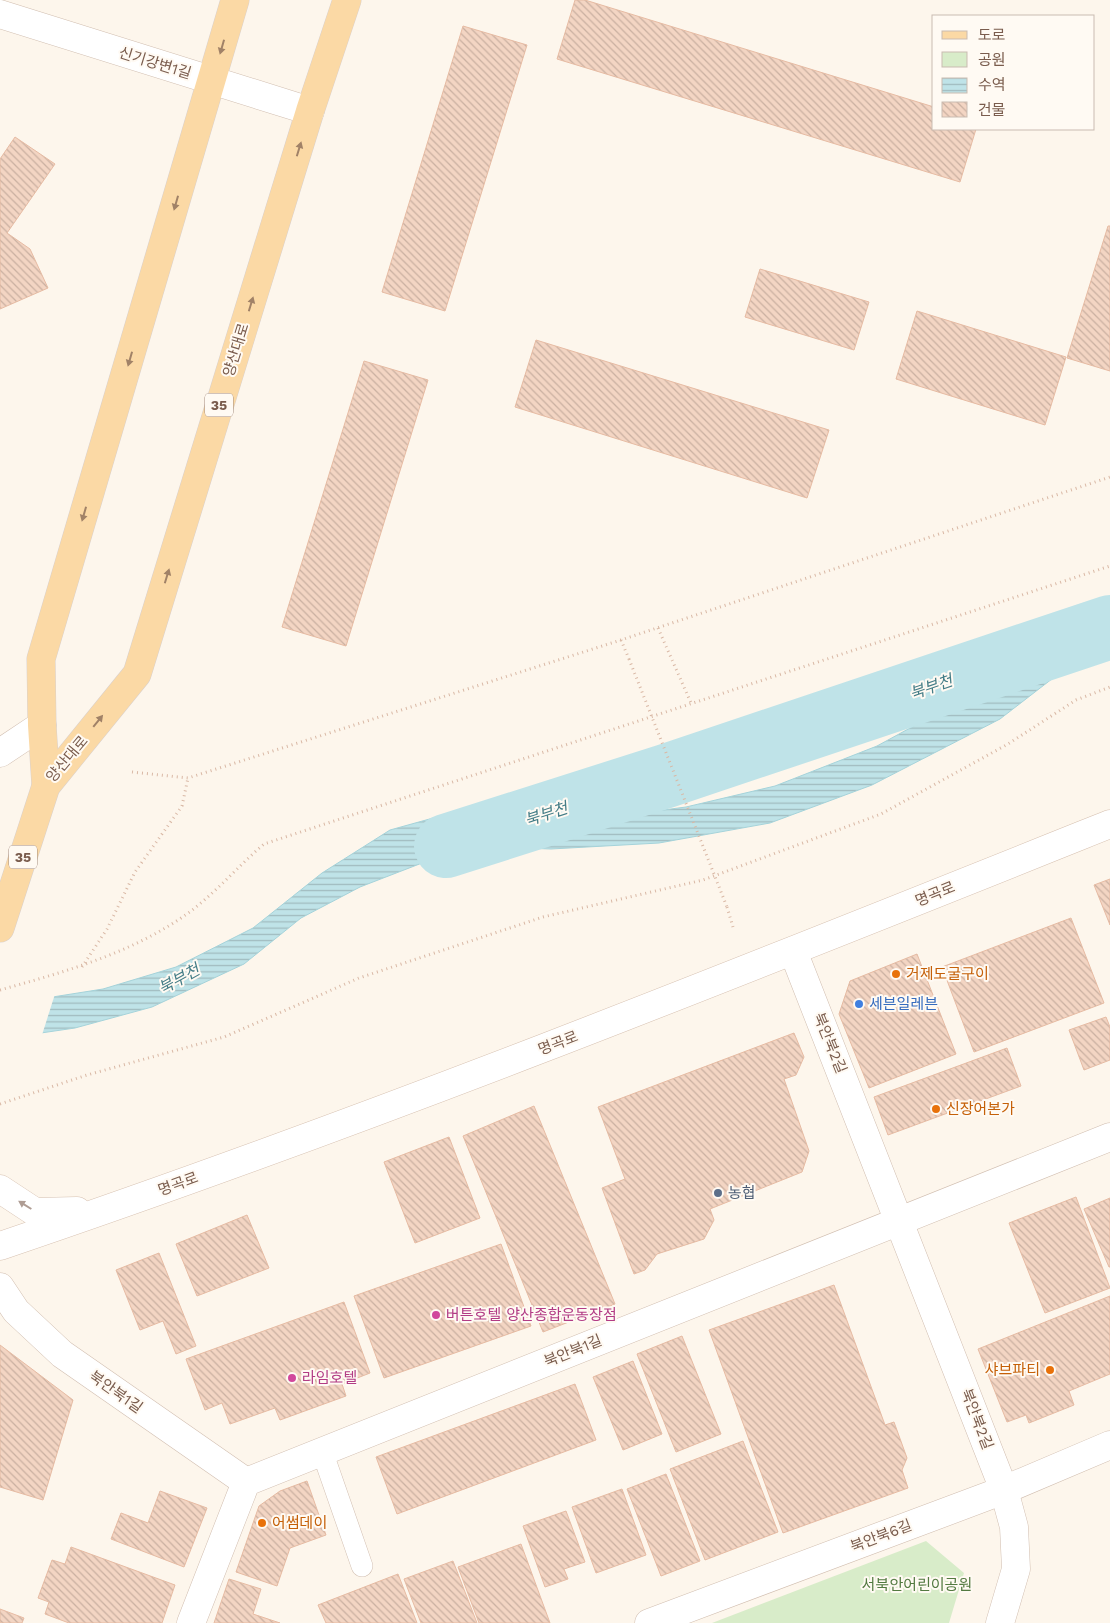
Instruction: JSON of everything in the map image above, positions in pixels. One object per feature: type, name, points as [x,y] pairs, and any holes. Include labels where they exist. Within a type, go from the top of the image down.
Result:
[{"type":"main road","name":"양산대로","points":[[46,786],[42,725],[41,659],[235,0]]},
{"type":"main road","name":"양산대로","points":[[46,786],[136,674],[310,111],[347,0]]},
{"type":"main road","name":"35","points":[[0,928],[46,786]]},
{"type":"street","name":"신기강변1길","points":[[0,14],[310,111]]},
{"type":"street","points":[[0,753],[42,725]]},
{"type":"street","name":"명곡로","points":[[0,1246],[106,1210],[437,1090],[793,951],[1110,824]]},
{"type":"street","name":"북안북2길","points":[[793,951],[1004,1490],[1014,1528],[1016,1569],[1000,1623]]},
{"type":"street","points":[[899,1220],[1110,1137]]},
{"type":"street","points":[[0,1189],[35,1212],[106,1210]]},
{"type":"street","name":"북안북1길","points":[[0,1287],[16,1311],[62,1354],[246,1482],[899,1220]]},
{"type":"street","name":"북안북6길","points":[[650,1623],[1004,1490],[1110,1446]]},
{"type":"street","points":[[191,1623],[246,1482]]},
{"type":"lane","points":[[322,1452],[362,1566]]},
{"type":"path","points":[[132,772],[188,778],[658,628],[1110,477]]},
{"type":"path","points":[[0,990],[82,968],[150,937],[185,915],[264,844],[1110,566]]},
{"type":"path","points":[[658,628],[691,703]]},
{"type":"path","points":[[621,640],[734,926]]},
{"type":"path","points":[[0,1104],[87,1075],[224,1037],[368,974],[543,917],[703,880],[881,814],[1008,744],[1076,700],[1110,687]]},
{"type":"path","points":[[82,968],[107,929],[135,872],[182,806],[188,778]]},
{"type":"green space","name":"서북안어린이공원","points":[[926,1541],[964,1573],[949,1623],[712,1623]]},
{"type":"water","points":[[1110,626],[1110,648],[1070,665],[1000,719],[872,785],[770,823],[659,843],[551,849],[466,846],[360,887],[301,918],[244,964],[152,1007],[75,1028],[0,1039],[0,1009],[21,1002],[103,989],[176,967],[253,928],[322,873],[390,830],[462,810],[530,819],[610,817],[686,807],[775,786],[877,746],[945,709],[1040,649]]},
{"type":"pier","points":[[55,994],[42,1035],[0,1042],[0,1006],[20,999]]},
{"type":"building","points":[[575,0],[585,0],[932,106],[932,130],[976,130],[960,182],[557,59]]},
{"type":"building","points":[[463,26],[527,45],[445,311],[382,292]]},
{"type":"building","points":[[15,137],[55,164],[7,233],[30,249],[48,288],[0,309],[0,159]]},
{"type":"building","points":[[1108,226],[1110,226],[1110,371],[1067,358]]},
{"type":"building","points":[[760,269],[869,302],[854,350],[745,317]]},
{"type":"building","points":[[917,311],[1066,357],[1045,425],[896,379]]},
{"type":"building","points":[[536,340],[829,430],[807,498],[515,407]]},
{"type":"building","points":[[364,361],[428,380],[346,646],[282,627]]},
{"type":"building","points":[[1110,879],[1110,925],[1094,885]]},
{"type":"building","points":[[1071,918],[1104,1003],[974,1052],[942,967]]},
{"type":"building","points":[[917,954],[956,1054],[869,1088],[839,1014],[850,981]]},
{"type":"building","points":[[1106,1017],[1110,1027],[1110,1060],[1084,1070],[1069,1030]]},
{"type":"building","points":[[794,1033],[804,1057],[796,1075],[784,1079],[809,1151],[802,1172],[710,1209],[714,1220],[704,1239],[657,1254],[645,1270],[634,1274],[602,1188],[625,1179],[598,1107]]},
{"type":"building","points":[[1007,1048],[1021,1086],[888,1135],[874,1097]]},
{"type":"building","points":[[534,1106],[615,1304],[543,1332],[463,1136]]},
{"type":"building","points":[[449,1137],[480,1218],[415,1243],[384,1162]]},
{"type":"building","points":[[1076,1197],[1110,1288],[1045,1313],[1009,1223]]},
{"type":"building","points":[[1110,1198],[1110,1267],[1109,1267],[1084,1209]]},
{"type":"building","points":[[247,1215],[269,1268],[197,1296],[176,1244]]},
{"type":"building","points":[[501,1244],[531,1326],[384,1378],[354,1296]]},
{"type":"building","points":[[159,1253],[196,1346],[176,1354],[163,1321],[140,1330],[116,1270]]},
{"type":"building","points":[[834,1285],[885,1425],[894,1422],[907,1458],[902,1470],[908,1488],[783,1533],[709,1330]]},
{"type":"building","points":[[1110,1296],[1110,1374],[1069,1391],[1074,1405],[1029,1423],[1026,1415],[1007,1422],[978,1349]]},
{"type":"building","points":[[344,1302],[370,1373],[342,1384],[346,1396],[280,1420],[275,1408],[230,1424],[222,1403],[205,1410],[186,1359]]},
{"type":"building","points":[[682,1336],[721,1434],[676,1452],[637,1354]]},
{"type":"building","points":[[0,1345],[73,1400],[43,1500],[0,1487]]},
{"type":"building","points":[[633,1361],[662,1434],[623,1450],[593,1377]]},
{"type":"building","points":[[575,1384],[596,1440],[397,1514],[376,1457]]},
{"type":"building","points":[[743,1441],[778,1532],[705,1560],[670,1469]]},
{"type":"building","points":[[666,1474],[700,1561],[661,1576],[627,1489]]},
{"type":"building","points":[[307,1481],[326,1535],[290,1548],[277,1586],[236,1572],[259,1506],[280,1491]]},
{"type":"building","points":[[622,1489],[646,1555],[596,1573],[572,1507]]},
{"type":"building","points":[[160,1491],[207,1508],[184,1567],[111,1539],[121,1513],[148,1523]]},
{"type":"building","points":[[566,1511],[585,1562],[564,1569],[568,1579],[545,1587],[523,1526]]},
{"type":"building","points":[[521,1544],[550,1623],[479,1623],[458,1567]]},
{"type":"building","points":[[71,1547],[175,1585],[162,1623],[69,1623],[45,1614],[49,1602],[38,1598],[52,1560],[65,1564]]},
{"type":"building","points":[[453,1561],[477,1623],[421,1623],[404,1579]]},
{"type":"building","points":[[398,1574],[417,1623],[326,1623],[318,1605]]},
{"type":"building","points":[[229,1579],[261,1589],[253,1614],[280,1623],[214,1623]]},
{"type":"building","points":[[0,1609],[24,1618],[22,1623],[0,1623]]},
{"type":"waterway","name":"북부천","points":[[446,846],[666,776],[1110,627]]},
{"type":"place","name":"거제도굴구이","points":[[896,974]]},
{"type":"place","name":"세븐일레븐","points":[[859,1004]]},
{"type":"place","name":"신장어본가","points":[[936,1109]]},
{"type":"place","name":"농협","points":[[718,1193]]},
{"type":"place","name":"버튼호텔 양산종합운동장점","points":[[436,1315]]},
{"type":"place","name":"샤브파티","points":[[1050,1370]]},
{"type":"place","name":"라임호텔","points":[[292,1378]]},
{"type":"place","name":"어썸데이","points":[[262,1523]]}]
